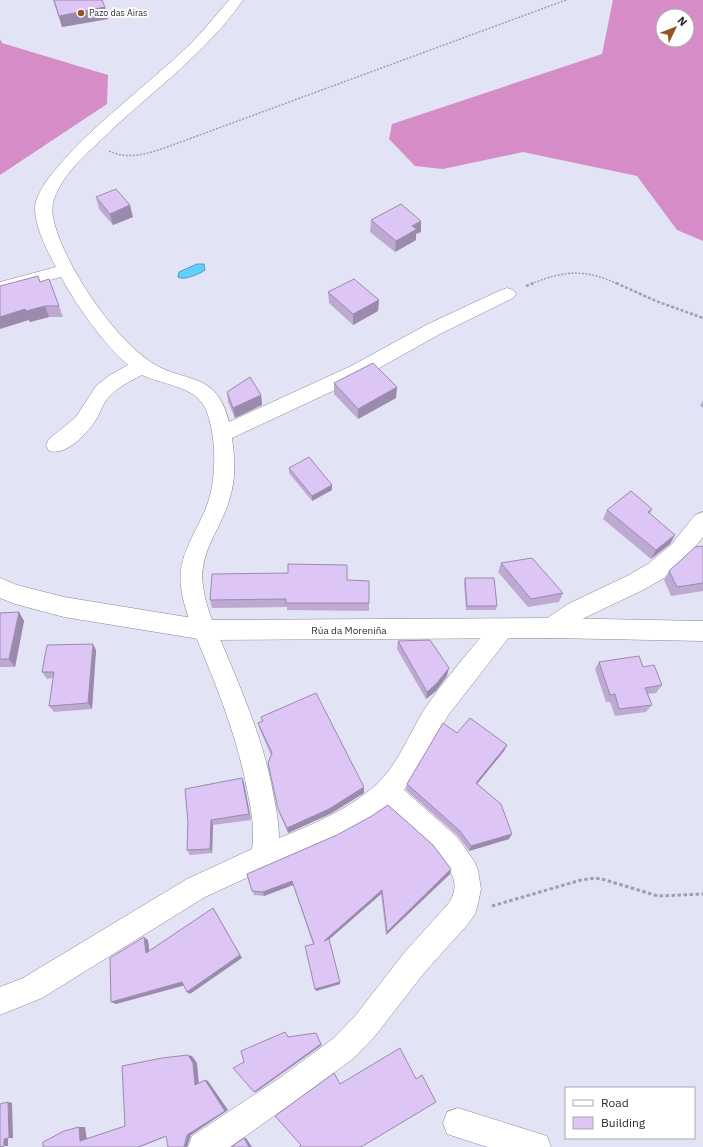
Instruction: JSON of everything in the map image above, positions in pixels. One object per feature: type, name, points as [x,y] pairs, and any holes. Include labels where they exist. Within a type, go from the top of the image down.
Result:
[{"type":"street","points":[[236,0],[206,36],[191,51],[91,140],[52,182],[44,202],[44,214],[47,226],[66,270],[101,323],[142,366],[200,390],[209,398],[215,407],[221,434],[224,481],[216,510],[201,539],[191,564],[191,579],[194,595],[205,630],[249,741],[255,764],[266,821],[266,845],[263,857]]},
{"type":"street","points":[[0,288],[66,270]]},
{"type":"street","points":[[221,434],[358,370],[434,329],[507,294]]},
{"type":"street","points":[[56,445],[71,434],[88,417],[95,401],[103,391],[116,381],[142,366]]},
{"type":"street","points":[[551,628],[576,611],[635,583],[656,571],[679,551],[703,521]]},
{"type":"street","name":"Rúa da Moreniña","points":[[0,588],[15,594],[64,607],[205,630],[551,628],[703,631]]},
{"type":"street","points":[[0,1001],[32,988],[196,888],[263,857],[303,841],[372,805],[397,779],[418,742],[450,693],[502,629]]},
{"type":"street","points":[[203,1147],[304,1078],[344,1048],[365,1026],[414,963],[465,904],[468,889],[465,870],[448,846],[387,791]]},
{"type":"street","points":[[458,1123],[536,1147]]},
{"type":"path","points":[[91,140],[111,152],[125,156],[144,154],[159,150],[566,0]]},
{"type":"path","points":[[507,294],[556,274],[576,271],[587,272],[612,280],[652,300],[703,318]]},
{"type":"path","points":[[461,910],[496,905],[590,879],[602,879],[658,896],[703,894]]},
{"type":"shaded area","points":[[613,0],[703,0],[703,241],[677,230],[637,176],[523,152],[443,169],[415,166],[389,139],[392,124],[602,54]]},
{"type":"shaded area","points":[[0,39],[2,43],[108,75],[107,104],[0,175]]},
{"type":"water","points":[[197,264],[204,264],[205,270],[187,278],[178,277],[179,272]]},
{"type":"building","points":[[54,0],[102,0],[105,7],[59,16]]},
{"type":"building","points":[[116,189],[130,205],[110,214],[96,197]]},
{"type":"building","points":[[401,204],[421,221],[412,226],[417,229],[396,241],[371,220]]},
{"type":"building","points":[[38,276],[40,282],[49,279],[59,306],[45,306],[26,311],[25,309],[0,317],[0,286]]},
{"type":"building","points":[[354,279],[379,300],[353,314],[328,292]]},
{"type":"building","points":[[373,363],[397,387],[358,409],[334,383]]},
{"type":"building","points":[[250,377],[261,395],[233,408],[227,392]]},
{"type":"building","points":[[309,457],[332,485],[312,496],[289,468]]},
{"type":"building","points":[[631,491],[652,509],[648,512],[675,535],[656,550],[607,510]]},
{"type":"building","points":[[703,546],[703,583],[677,587],[669,571],[695,547]]},
{"type":"building","points":[[532,558],[563,593],[531,599],[501,563]]},
{"type":"building","points":[[288,564],[347,565],[347,580],[369,581],[369,603],[286,603],[286,599],[210,600],[212,574],[288,573]]},
{"type":"building","points":[[465,578],[494,578],[497,606],[467,606]]},
{"type":"building","points":[[19,612],[9,659],[0,659],[0,613]]},
{"type":"building","points":[[430,640],[449,668],[437,683],[427,692],[398,641]]},
{"type":"building","points":[[93,644],[88,703],[49,706],[54,672],[42,672],[47,645]]},
{"type":"building","points":[[639,656],[643,667],[654,665],[662,685],[645,688],[652,705],[619,709],[615,694],[610,695],[599,662]]},
{"type":"building","points":[[316,693],[364,787],[329,809],[287,828],[278,809],[268,763],[272,753],[258,723],[263,721],[261,717]]},
{"type":"building","points":[[470,718],[507,745],[476,783],[501,804],[512,834],[471,846],[460,831],[407,784],[443,723],[457,733]]},
{"type":"building","points":[[242,778],[249,814],[211,820],[210,849],[187,850],[188,822],[185,789]]},
{"type":"building","points":[[388,805],[433,845],[451,869],[387,932],[382,890],[324,941],[329,939],[340,982],[315,989],[305,946],[314,944],[292,881],[263,892],[252,891],[247,874],[337,835],[370,817]]},
{"type":"building","points":[[213,908],[240,955],[187,992],[182,982],[111,1002],[110,958],[144,937],[146,953]]},
{"type":"building","points":[[285,1032],[288,1037],[316,1033],[321,1044],[254,1092],[233,1068],[244,1062],[241,1051]]},
{"type":"building","points":[[400,1048],[416,1079],[422,1075],[436,1102],[361,1147],[299,1147],[301,1145],[275,1116],[334,1073],[340,1084]]},
{"type":"building","points":[[188,1055],[193,1063],[195,1085],[205,1080],[225,1111],[187,1135],[184,1147],[168,1147],[166,1136],[138,1147],[43,1147],[43,1142],[64,1131],[79,1127],[80,1141],[125,1126],[122,1066],[162,1058]]},
{"type":"building","points":[[8,1102],[9,1138],[4,1139],[4,1146],[0,1147],[0,1104]]},
{"type":"building","points":[[244,1138],[249,1147],[231,1147]]},
{"type":"place","name":"Pazo das Airas","points":[[81,13]]}]
